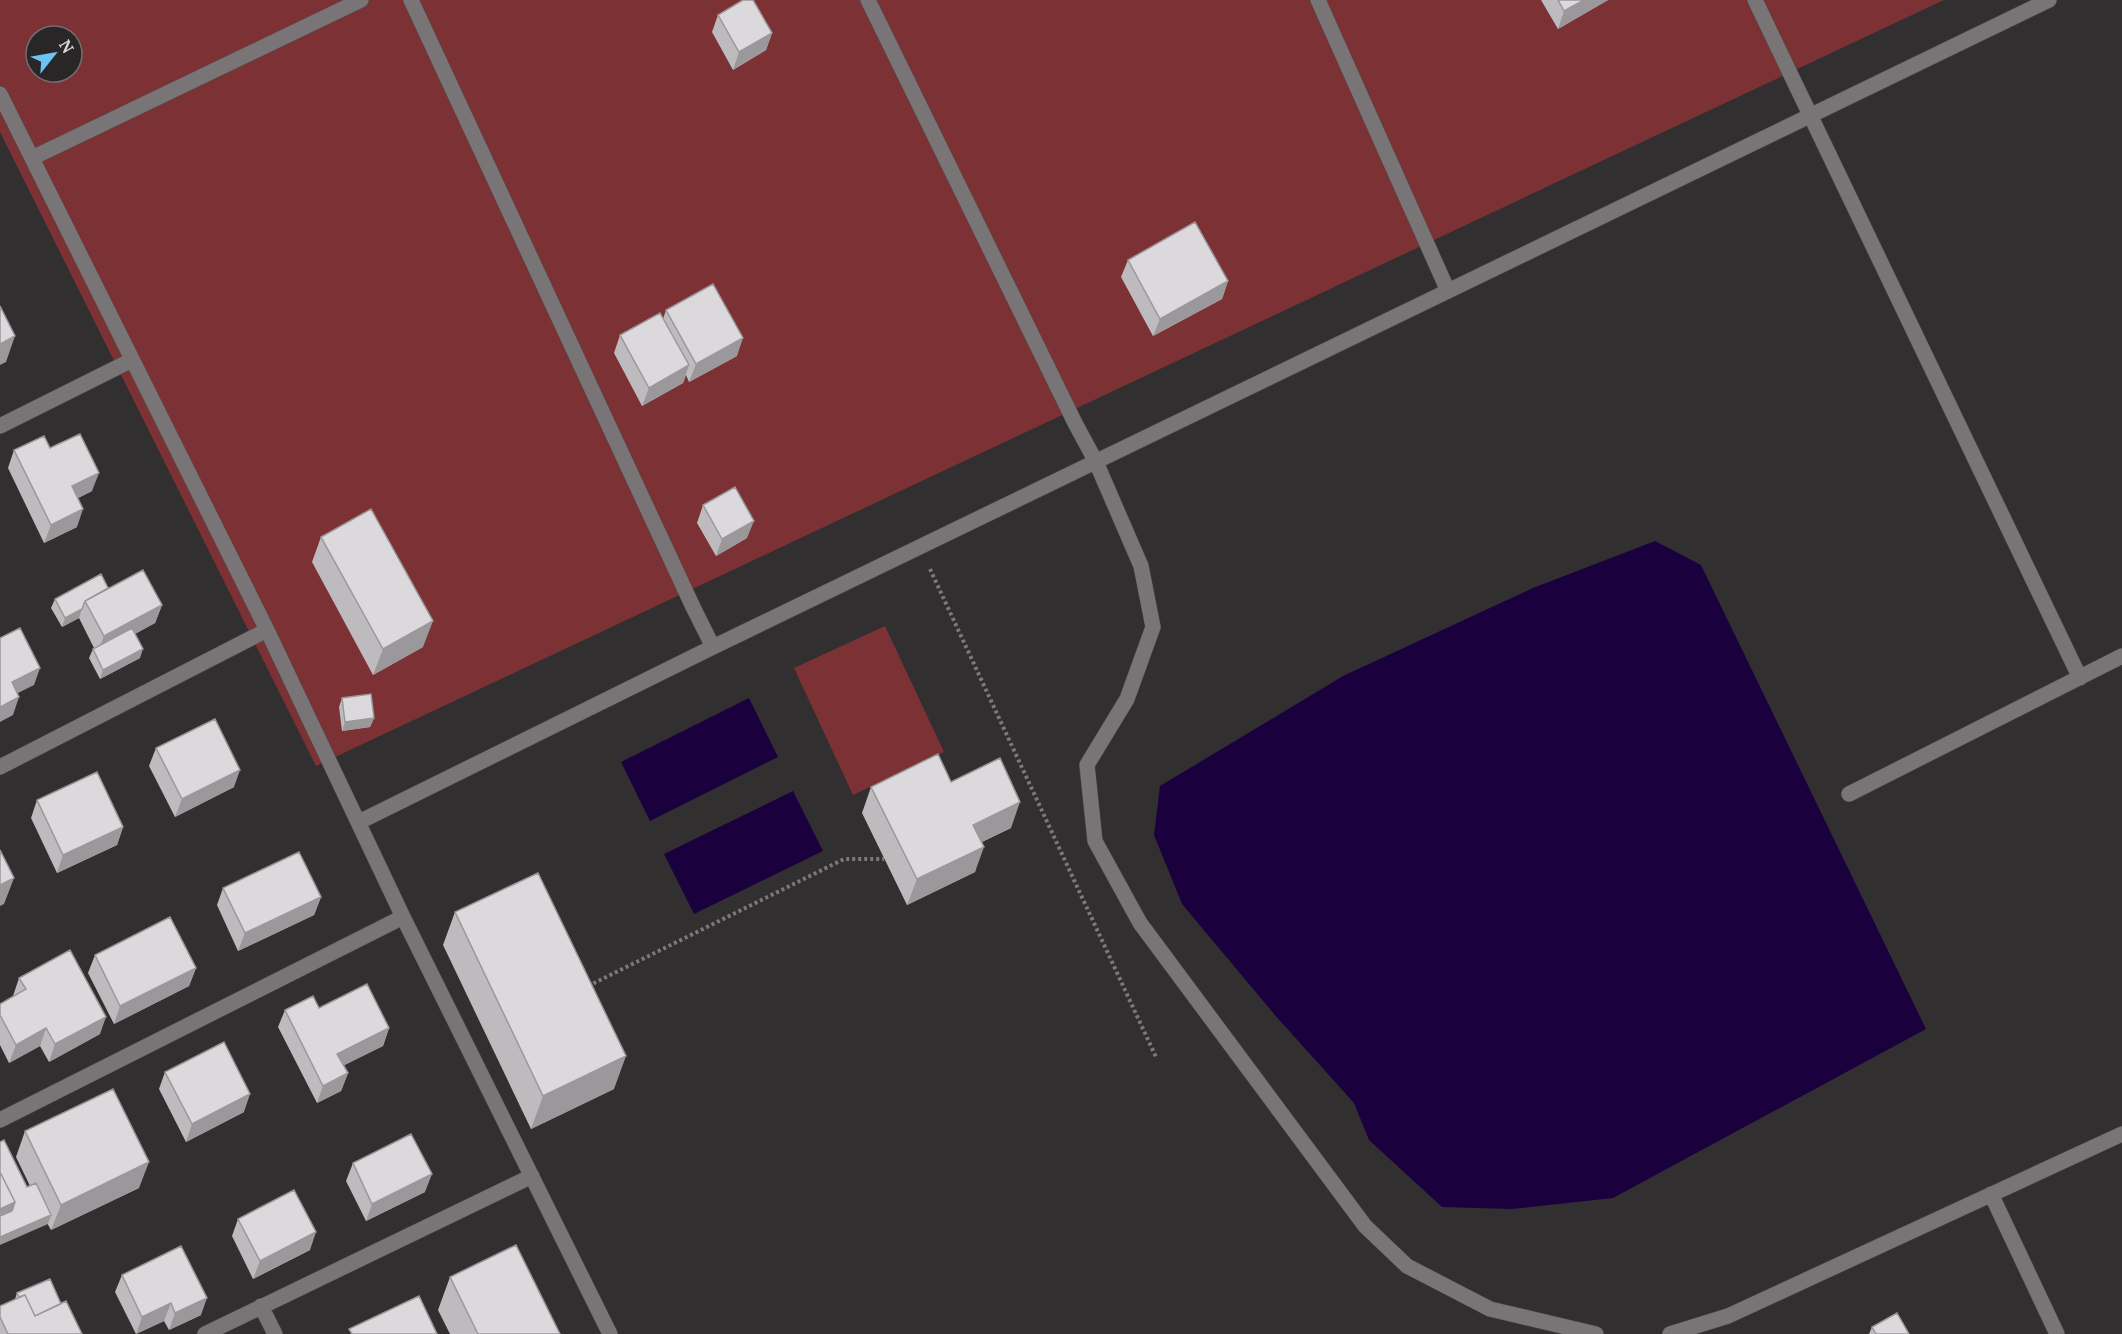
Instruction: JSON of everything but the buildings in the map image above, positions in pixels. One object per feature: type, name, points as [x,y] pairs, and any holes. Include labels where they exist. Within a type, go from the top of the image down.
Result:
[{"type":"street","points":[[32,158],[361,0]]},
{"type":"street","points":[[411,0],[713,647]]},
{"type":"street","points":[[868,0],[1096,462],[1141,566],[1154,627],[1127,699],[1087,765],[1095,841],[1140,923],[1365,1226],[1407,1266],[1490,1309],[1596,1334]]},
{"type":"street","points":[[1318,0],[1448,291]]},
{"type":"street","points":[[1755,0],[2080,678]]},
{"type":"street","points":[[359,822],[713,647],[2049,0]]},
{"type":"street","points":[[0,94],[267,630],[403,918],[610,1334]]},
{"type":"street","points":[[0,426],[132,360]]},
{"type":"street","points":[[0,767],[267,630]]},
{"type":"street","points":[[1849,794],[2122,656]]},
{"type":"street","points":[[0,1120],[403,918]]},
{"type":"street","points":[[1670,1334],[1728,1316],[2122,1134]]},
{"type":"street","points":[[205,1334],[532,1176]]},
{"type":"street","points":[[1991,1194],[2057,1334]]},
{"type":"street","points":[[261,1306],[275,1334]]},
{"type":"path","points":[[920,547],[1156,1057]]},
{"type":"path","points":[[579,990],[844,859],[884,859]]},
{"type":"shaded area","points":[[0,0],[1944,0],[316,766],[0,132]]},
{"type":"shaded area","points":[[1655,541],[1701,565],[1926,1029],[1613,1198],[1512,1209],[1442,1207],[1369,1140],[1354,1103],[1274,1014],[1182,904],[1154,835],[1160,786],[1343,676],[1533,588]]},
{"type":"shaded area","points":[[885,626],[944,752],[853,795],[794,668]]},
{"type":"shaded area","points":[[749,698],[778,757],[650,821],[621,762]]},
{"type":"shaded area","points":[[793,791],[823,851],[694,914],[664,854]]}]
